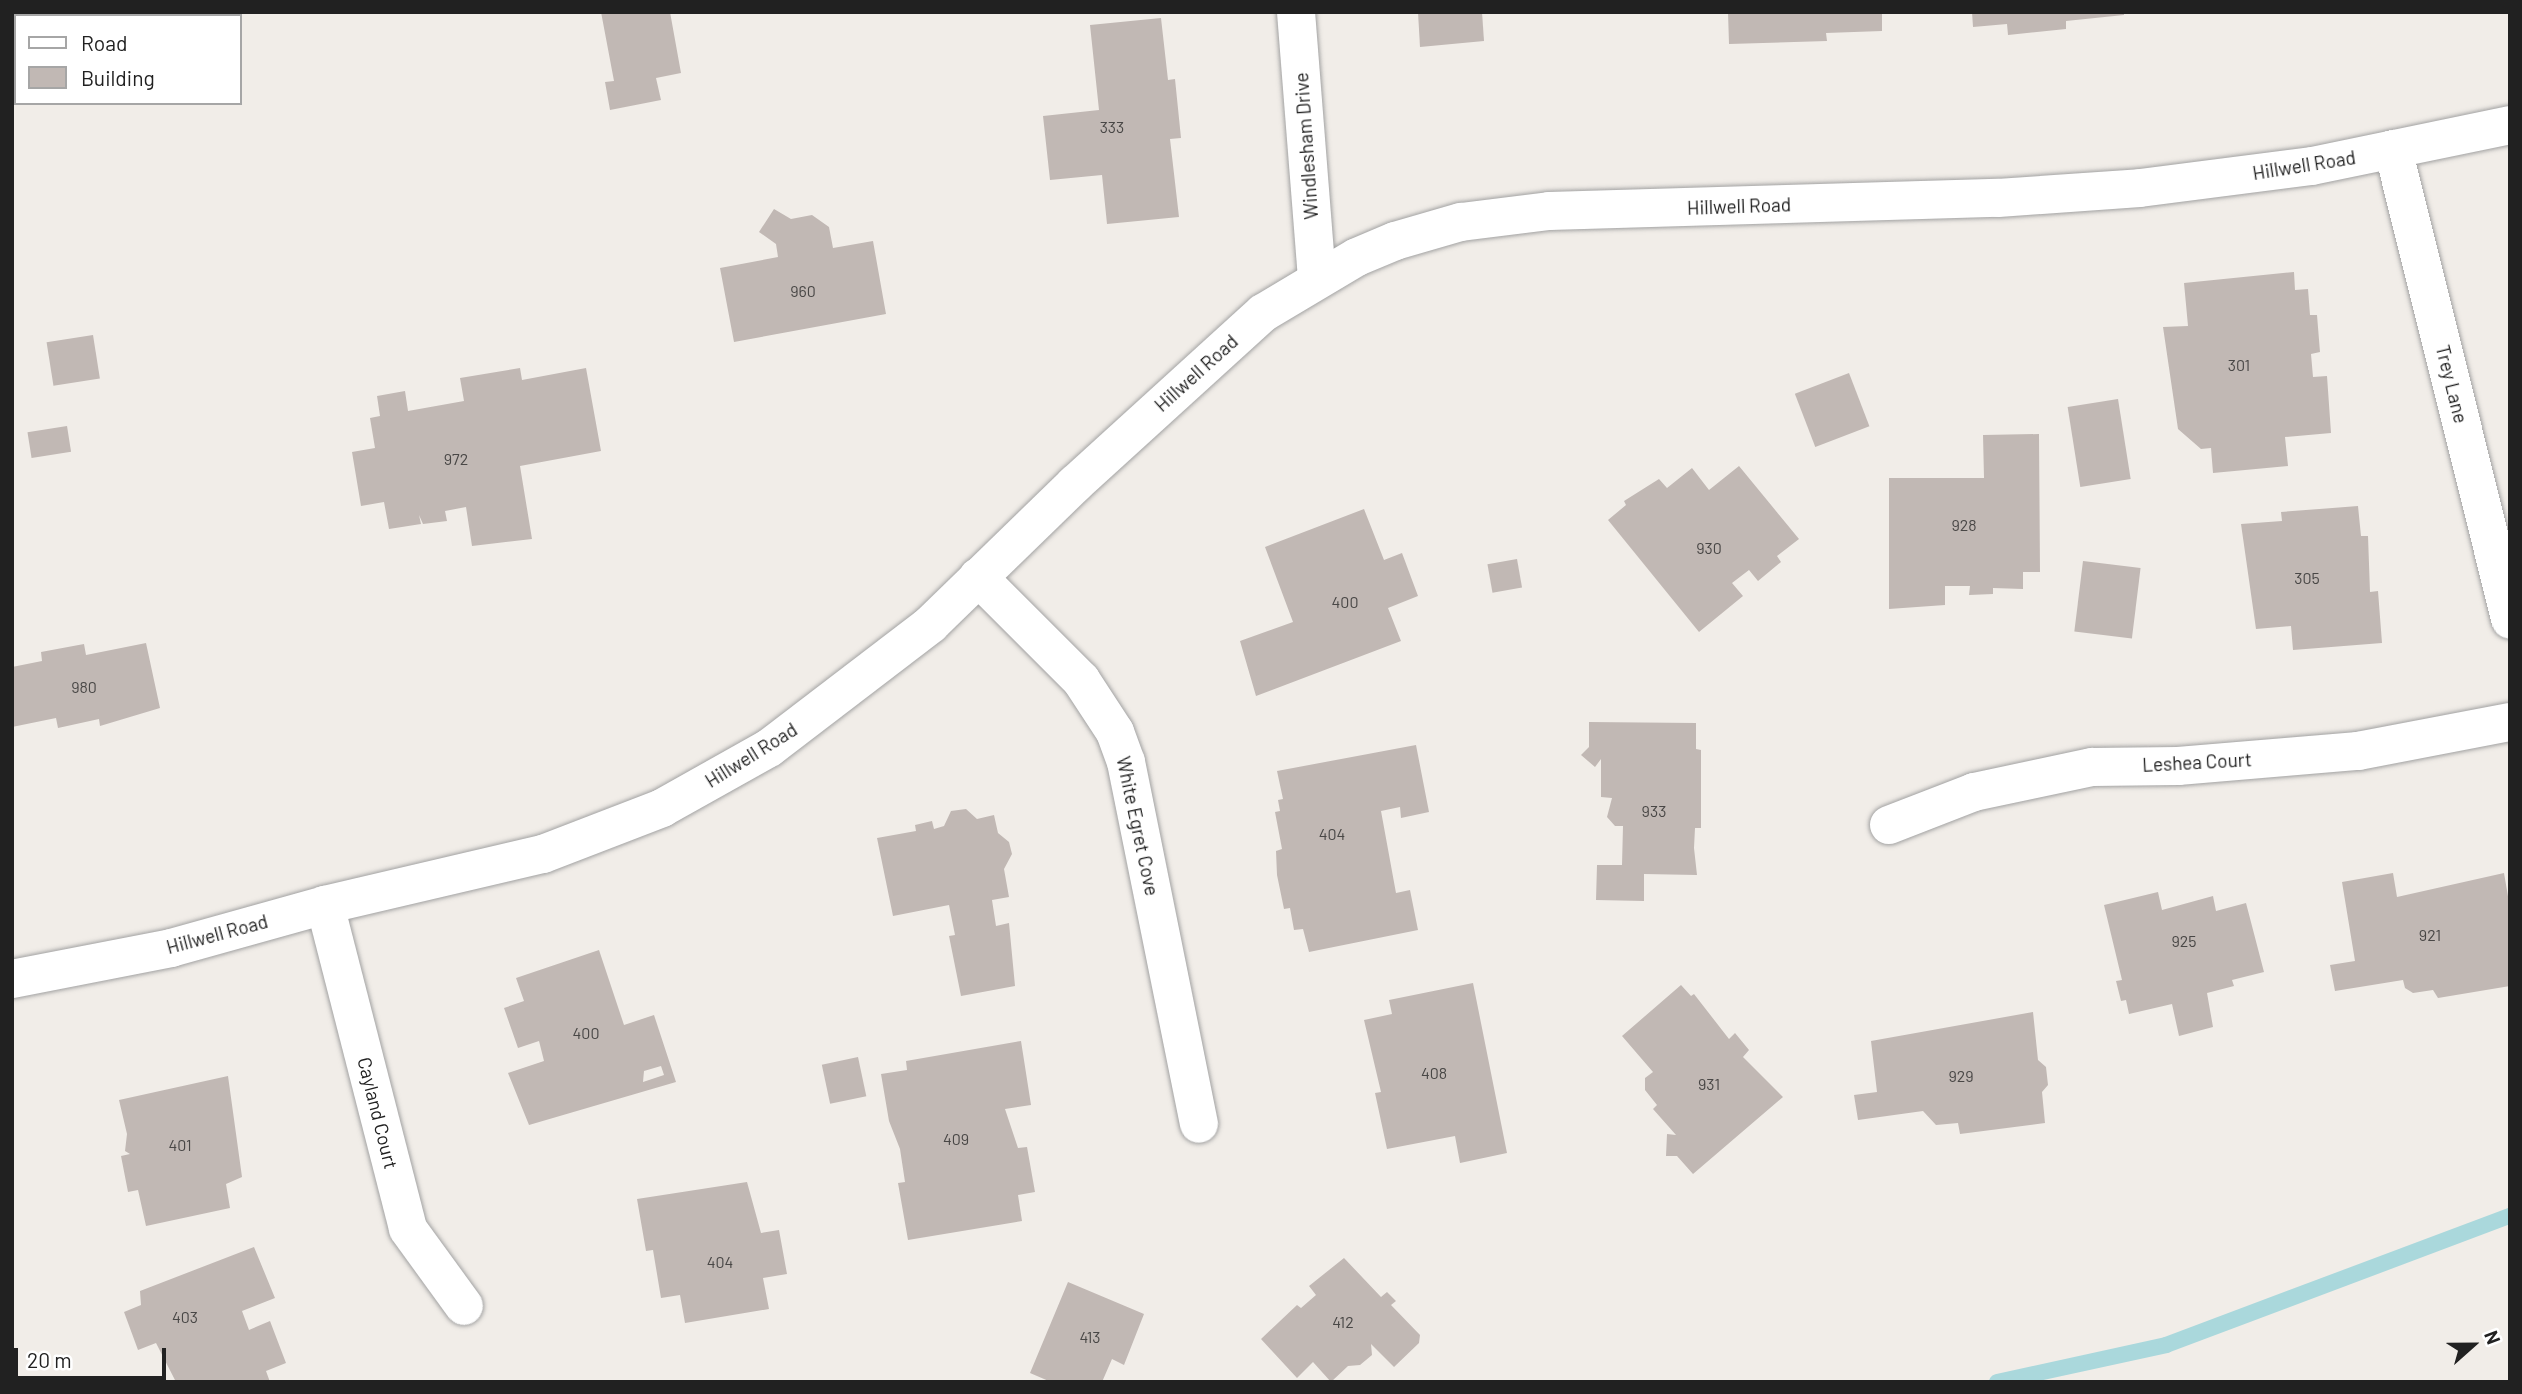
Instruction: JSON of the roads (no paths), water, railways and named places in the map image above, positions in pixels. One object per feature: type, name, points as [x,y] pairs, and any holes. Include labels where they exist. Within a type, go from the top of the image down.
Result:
[{"type":"street","name":"Windlesham Drive","points":[[1296,12],[1317,279]]},
{"type":"street","name":"Hillwell Road","points":[[12,978],[171,948],[325,905],[543,853],[662,808],[769,748],[931,624],[978,577],[1263,313],[1317,279],[1408,237],[1461,222],[1549,211],[1998,198],[2140,188],[2312,166],[2510,125]]},
{"type":"street","name":"Trey Lane","points":[[2393,149],[2510,620]]},
{"type":"street","name":"White Egret Cove","points":[[978,577],[1081,680],[1115,732],[1126,762],[1199,1124]]},
{"type":"street","name":"Leshea Court","points":[[1889,825],[1975,792],[2092,767],[2178,766],[2358,751],[2510,722]]},
{"type":"street","name":"Cayland Court","points":[[325,905],[408,1228],[464,1306]]},
{"type":"waterway","points":[[1997,1382],[2166,1345],[2510,1216]]}]
